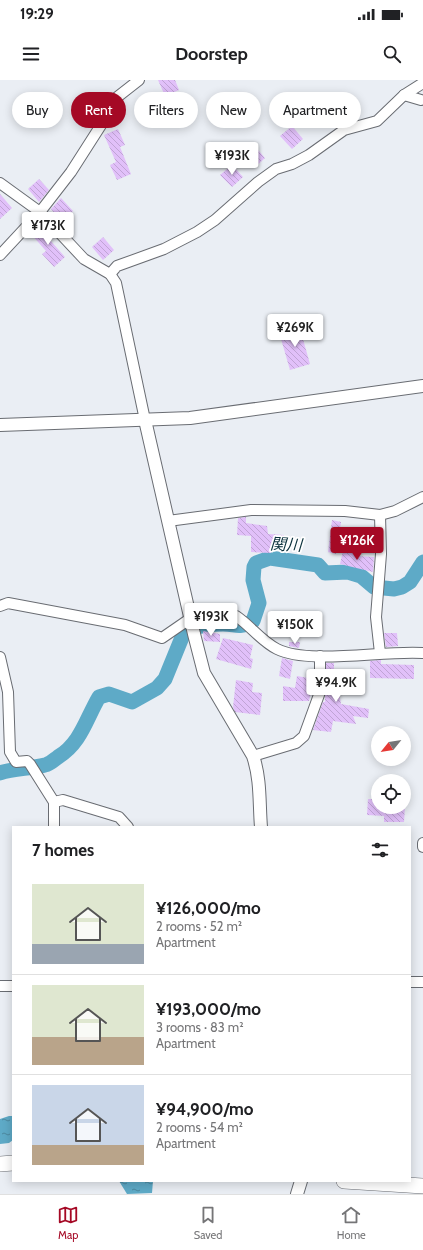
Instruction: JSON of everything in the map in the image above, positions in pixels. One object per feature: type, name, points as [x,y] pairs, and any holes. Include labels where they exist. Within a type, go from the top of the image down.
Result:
[{"type":"main road","points":[[0,1164],[12,1163]]},
{"type":"main road","points":[[360,1182],[423,1186]]},
{"type":"street","points":[[0,255],[40,212],[71,172],[103,122],[103,113],[116,98],[139,80]]},
{"type":"street","points":[[110,274],[117,266],[164,249],[197,232],[215,220],[258,182],[276,169],[309,155],[344,130],[377,121],[404,95],[423,83]]},
{"type":"street","points":[[404,95],[421,100]]},
{"type":"street","points":[[0,183],[40,212],[84,259],[110,274],[116,283],[145,420],[204,673],[254,756],[260,786],[261,826]]},
{"type":"street","points":[[0,425],[145,420],[205,416],[423,386]]},
{"type":"street","points":[[168,521],[251,510],[345,511],[380,515],[396,511],[423,497]]},
{"type":"street","points":[[380,515],[381,554],[376,617],[380,653]]},
{"type":"street","points":[[0,606],[8,602],[126,625],[162,638],[192,625],[236,616],[276,649],[290,654],[320,656],[380,653],[423,653]]},
{"type":"street","points":[[254,756],[296,743],[304,736],[320,692],[320,656]]},
{"type":"street","points":[[0,657],[8,692],[10,752],[12,758],[16,762],[27,761],[54,802],[54,826]]},
{"type":"street","points":[[54,802],[63,800],[110,814],[119,817],[127,826]]},
{"type":"street","points":[[411,982],[423,982]]},
{"type":"street","points":[[0,986],[12,986]]},
{"type":"street","points":[[297,1194],[301,1182]]},
{"type":"water","points":[[12,1116],[12,1141],[9,1143],[0,1144],[0,1119]]},
{"type":"water","points":[[120,1182],[153,1182],[152,1193],[127,1194]]},
{"type":"building","points":[[158,80],[175,80],[179,90],[174,92],[163,92]]},
{"type":"building","points":[[290,128],[294,128],[303,139],[292,149],[280,136]]},
{"type":"building","points":[[118,129],[125,145],[120,147],[131,174],[117,180],[110,165],[116,162],[104,135]]},
{"type":"building","points":[[254,145],[265,158],[254,168],[242,155]]},
{"type":"building","points":[[232,165],[243,177],[232,187],[220,175]]},
{"type":"building","points":[[39,179],[49,190],[39,202],[28,189]]},
{"type":"building","points":[[0,194],[12,208],[0,219]]},
{"type":"building","points":[[61,198],[73,211],[61,221],[51,209]]},
{"type":"building","points":[[42,224],[54,237],[50,240],[65,257],[54,267],[42,254],[46,251],[31,234]]},
{"type":"building","points":[[103,237],[114,250],[103,260],[92,247]]},
{"type":"building","points":[[299,325],[310,364],[290,370],[279,332]]},
{"type":"building","points":[[246,517],[246,523],[267,526],[268,534],[284,535],[284,549],[271,550],[271,553],[251,552],[251,536],[237,535],[238,518]]},
{"type":"building","points":[[332,520],[341,522],[336,554],[328,552]]},
{"type":"building","points":[[343,551],[357,552],[357,556],[374,557],[373,572],[340,564]]},
{"type":"building","points":[[203,631],[220,634],[220,642],[204,641]]},
{"type":"building","points":[[384,633],[397,633],[398,646],[386,647]]},
{"type":"building","points":[[223,638],[253,645],[250,658],[253,659],[251,669],[216,659]]},
{"type":"building","points":[[289,642],[300,642],[299,648],[289,646]]},
{"type":"building","points":[[282,658],[293,661],[290,679],[279,676]]},
{"type":"building","points":[[381,660],[381,664],[414,665],[414,679],[370,678],[370,661]]},
{"type":"building","points":[[326,663],[334,663],[334,670],[344,671],[343,687],[338,686],[341,704],[369,709],[368,718],[353,716],[356,724],[333,721],[331,732],[313,730],[323,702],[325,702]]},
{"type":"building","points":[[297,676],[314,679],[309,701],[283,701],[283,686],[295,688]]},
{"type":"building","points":[[236,680],[253,683],[252,692],[262,693],[260,715],[235,712],[233,707]]},
{"type":"building","points":[[368,799],[371,799],[371,814],[405,814],[404,822],[384,822],[384,816],[367,815]]},
{"type":"waterway","name":"関川","points":[[0,773],[52,762],[66,751],[78,738],[99,697],[109,694],[132,702],[157,688],[165,679],[185,630],[213,624],[241,625],[253,621],[259,603],[253,580],[254,567],[256,563],[270,558],[318,565],[325,573],[348,572],[361,576],[374,587],[394,589],[402,587],[410,582],[423,562]]}]
